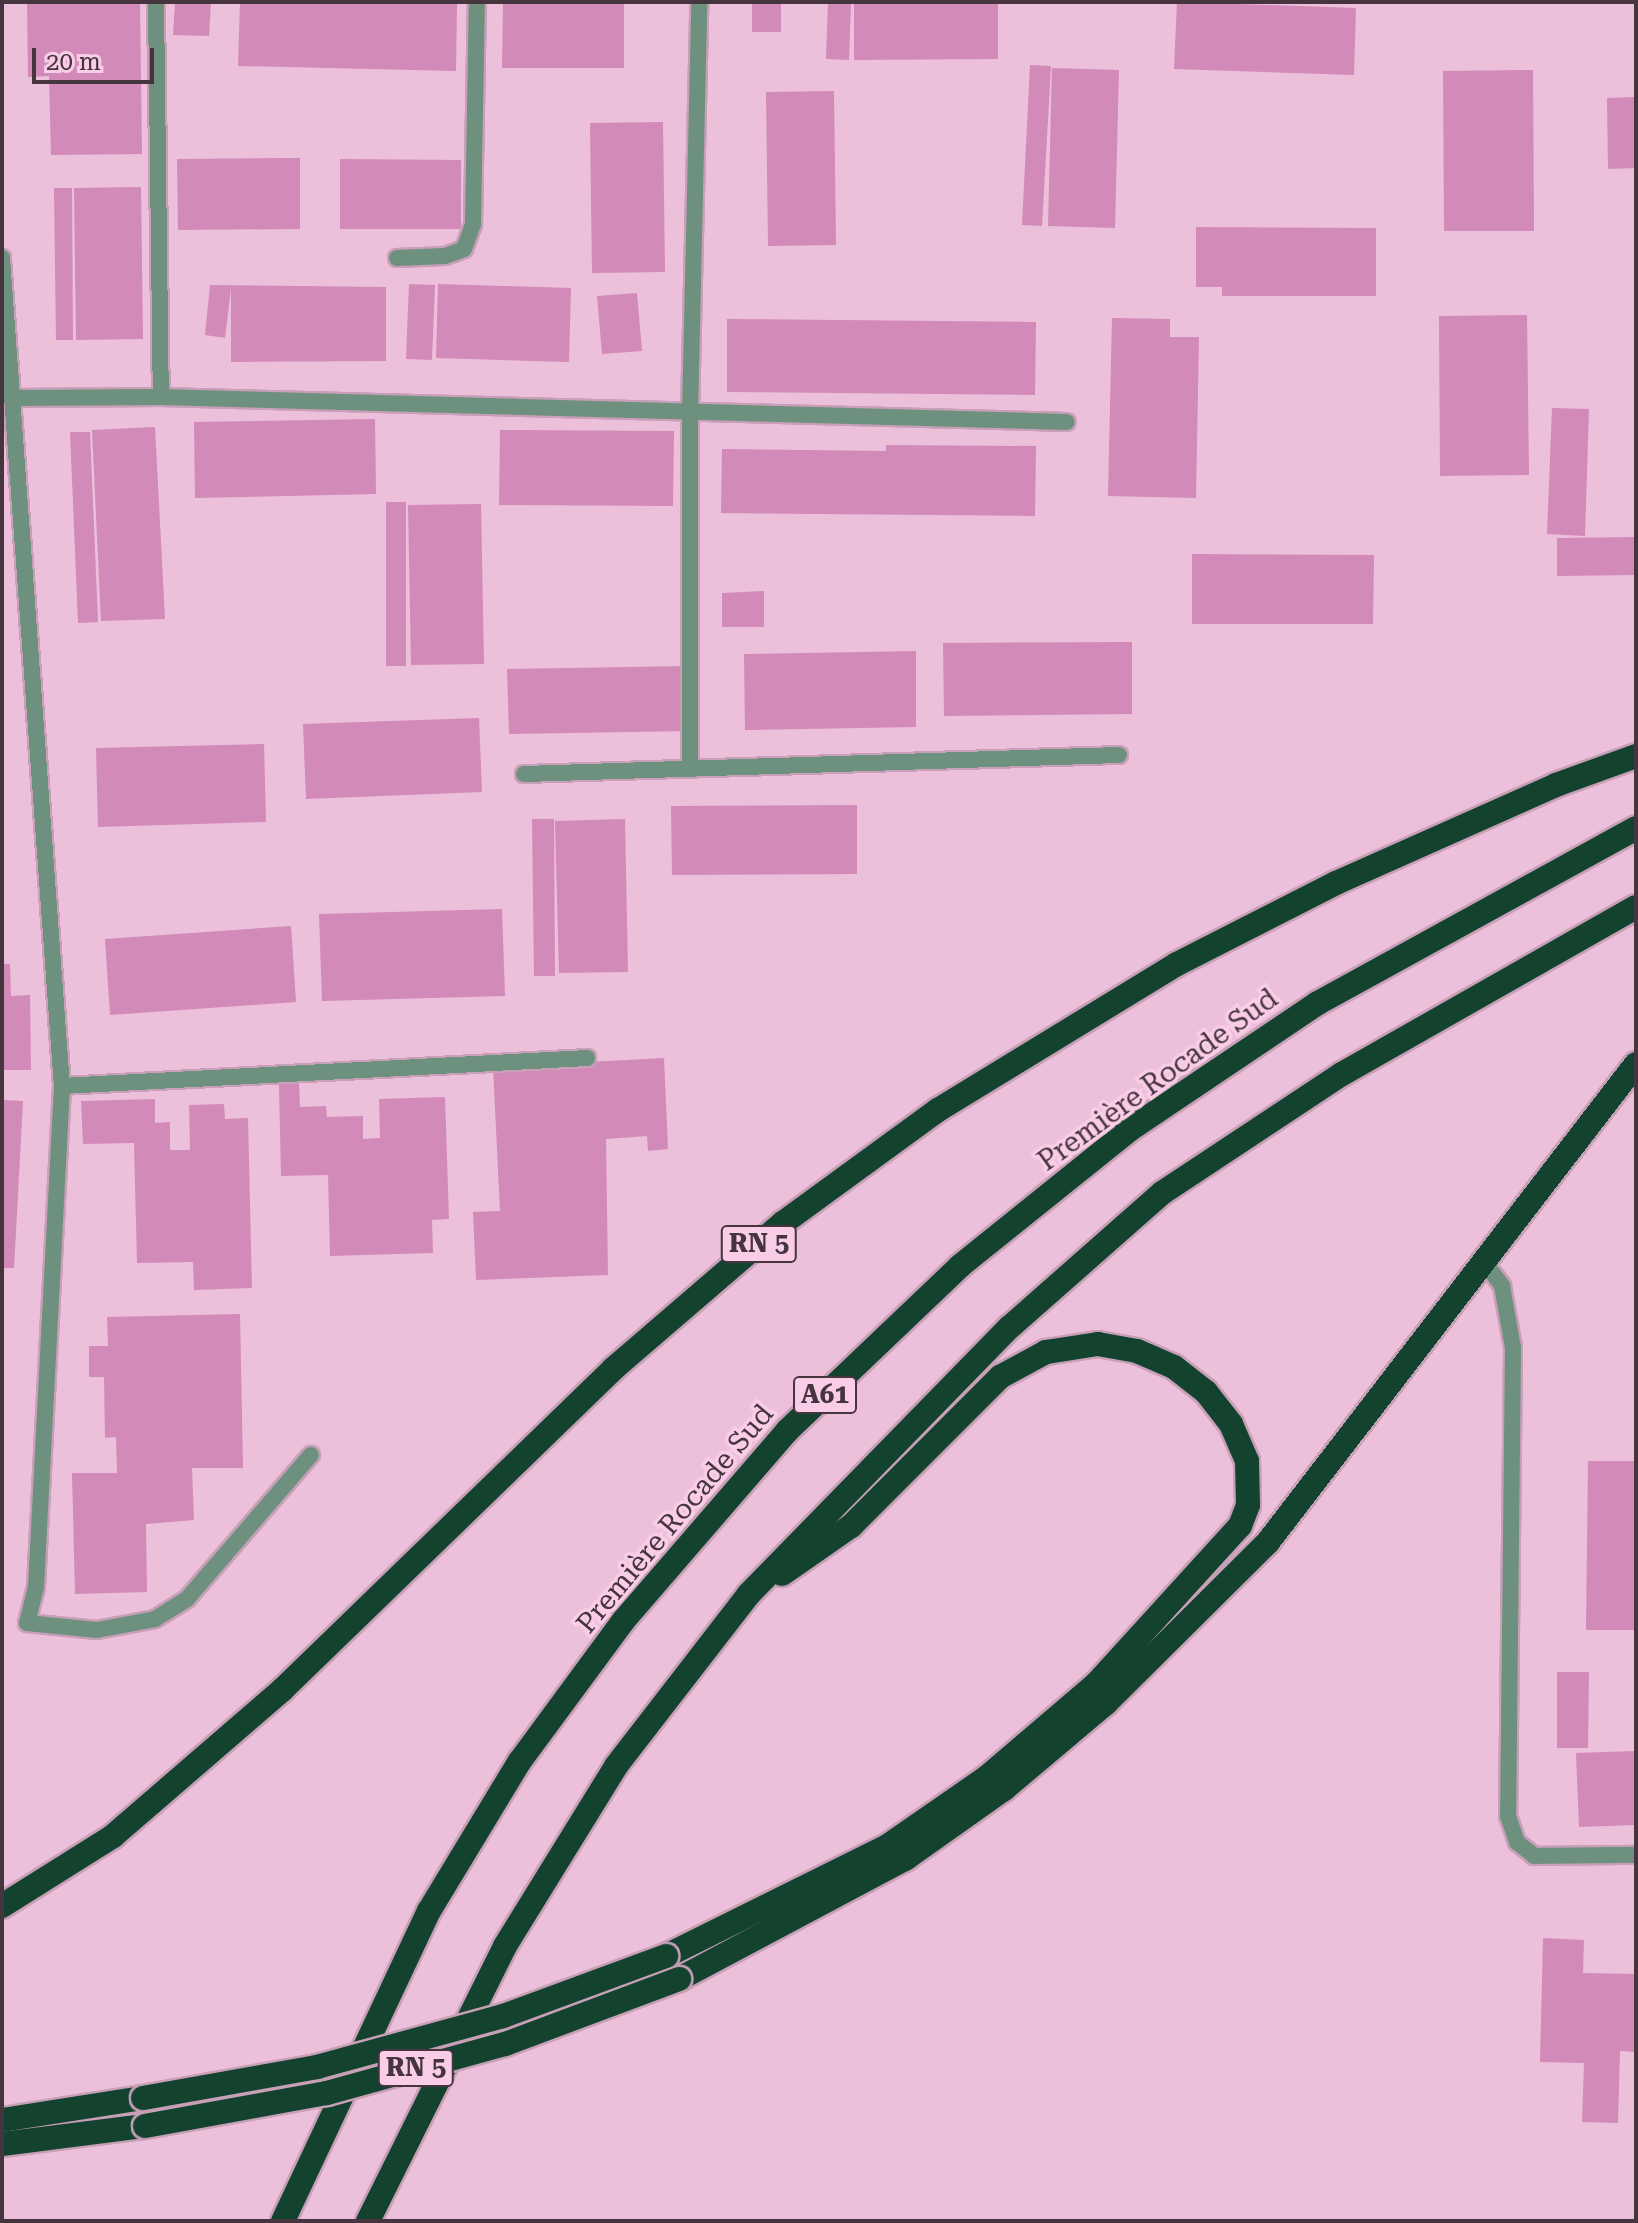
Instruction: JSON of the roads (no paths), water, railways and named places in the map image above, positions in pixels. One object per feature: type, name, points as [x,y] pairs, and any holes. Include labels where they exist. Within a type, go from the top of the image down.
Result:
[{"type":"highway","name":"RN 5","points":[[2,1906],[113,1836],[282,1690],[613,1369],[783,1223],[938,1110],[1177,964],[1336,883],[1556,785],[1636,756]]},
{"type":"highway","name":"Première Rocade Sud","points":[[283,2221],[429,1911],[520,1761],[624,1620],[787,1431],[960,1266],[1129,1130],[1318,1003],[1636,828]]},
{"type":"highway","points":[[368,2221],[408,2132],[512,1933],[616,1766],[749,1594],[1010,1327],[1162,1193],[1342,1074],[1636,907]]},
{"type":"highway","name":"RN 5","points":[[2,2144],[145,2126],[327,2093],[475,2052],[679,1979],[905,1859],[1004,1789],[1106,1703],[1268,1542],[1397,1378],[1482,1259],[1636,1064]]},
{"type":"highway","points":[[2,2120],[317,2067],[503,2016],[666,1956],[886,1847],[987,1777],[1084,1694],[1233,1535],[1248,1505],[1247,1461],[1223,1413],[1206,1392],[1174,1367],[1137,1351],[1098,1344],[1046,1352],[1000,1377],[837,1539],[749,1594]]},
{"type":"street","points":[[156,2],[161,397]]},
{"type":"street","points":[[397,258],[445,256],[464,249],[473,224],[477,2]]},
{"type":"street","points":[[690,768],[690,414],[699,2]]},
{"type":"street","points":[[2,258],[62,1086],[36,1587],[27,1623],[97,1630],[155,1619],[187,1599],[311,1455]]},
{"type":"street","points":[[12,398],[161,397],[690,414],[1067,422]]},
{"type":"street","points":[[524,774],[1119,755]]},
{"type":"street","points":[[62,1086],[587,1058]]},
{"type":"street","points":[[1482,1259],[1502,1286],[1513,1348],[1508,1816],[1517,1842],[1534,1856],[1636,1855]]}]
